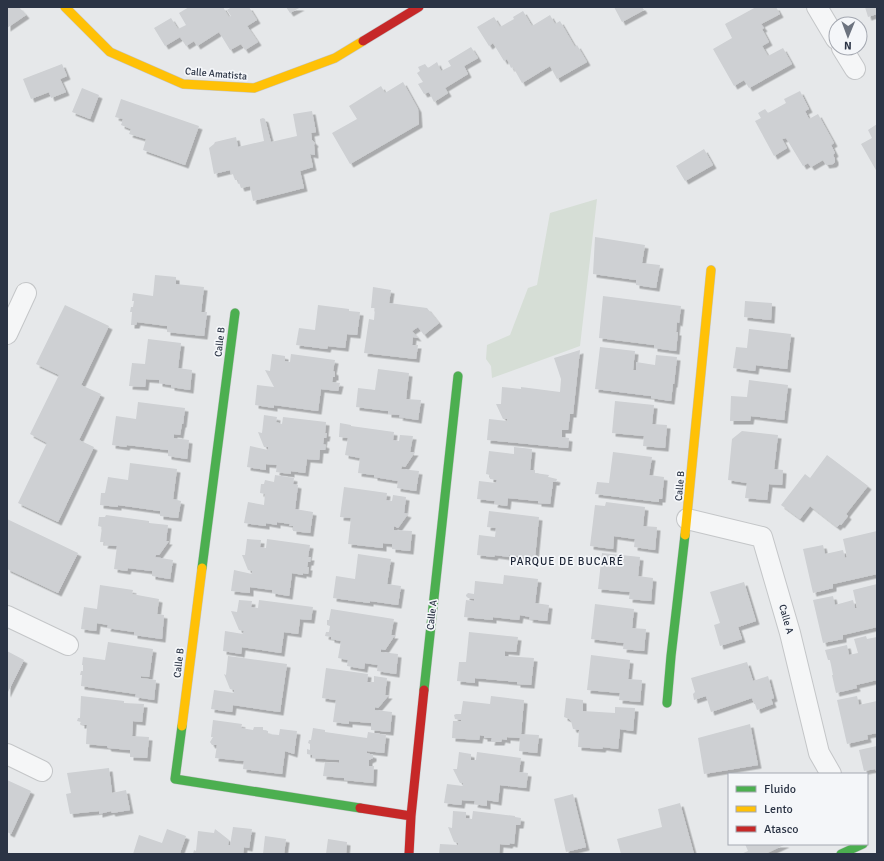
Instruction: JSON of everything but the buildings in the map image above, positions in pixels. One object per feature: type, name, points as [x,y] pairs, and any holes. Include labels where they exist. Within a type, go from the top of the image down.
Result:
[{"type":"street","name":"Calle Amatista","points":[[65,7],[110,52],[183,84],[254,88],[335,58],[419,7]]},
{"type":"street","points":[[817,7],[828,25]]},
{"type":"street","points":[[847,56],[855,69]]},
{"type":"street","name":"Calle B","points":[[667,703],[687,520],[711,270]]},
{"type":"street","points":[[7,334],[26,293]]},
{"type":"street","name":"Calle B","points":[[235,313],[175,779],[411,816]]},
{"type":"street","name":"Calle A","points":[[409,854],[411,816],[458,376]]},
{"type":"street","name":"Calle A","points":[[687,520],[762,537],[790,633],[819,753],[830,773]]},
{"type":"street","points":[[7,616],[68,645]]},
{"type":"street","points":[[7,754],[42,771]]},
{"type":"street","points":[[841,854],[859,845]]},
{"type":"shaded area","points":[[597,199],[580,346],[492,378],[491,366],[486,359],[487,345],[510,335],[528,288],[537,285],[550,213]]},
{"type":"traffic: fast","points":[[202,568],[235,313]]},
{"type":"traffic: fast","points":[[424,690],[458,376]]},
{"type":"traffic: fast","points":[[667,703],[685,535]]},
{"type":"traffic: fast","points":[[182,726],[175,779],[360,808]]},
{"type":"traffic: fast","points":[[841,854],[861,845]]},
{"type":"traffic: slow","points":[[65,7],[110,52],[183,84],[254,88],[335,58],[363,41]]},
{"type":"traffic: slow","points":[[685,535],[711,270]]},
{"type":"traffic: slow","points":[[182,726],[202,568]]},
{"type":"traffic: jam","points":[[363,41],[419,7]]},
{"type":"traffic: jam","points":[[409,854],[411,816],[424,690]]},
{"type":"traffic: jam","points":[[360,808],[411,816]]},
{"type":"district","name":"PARQUE DE BUCARÉ","points":[[567,561]]}]
